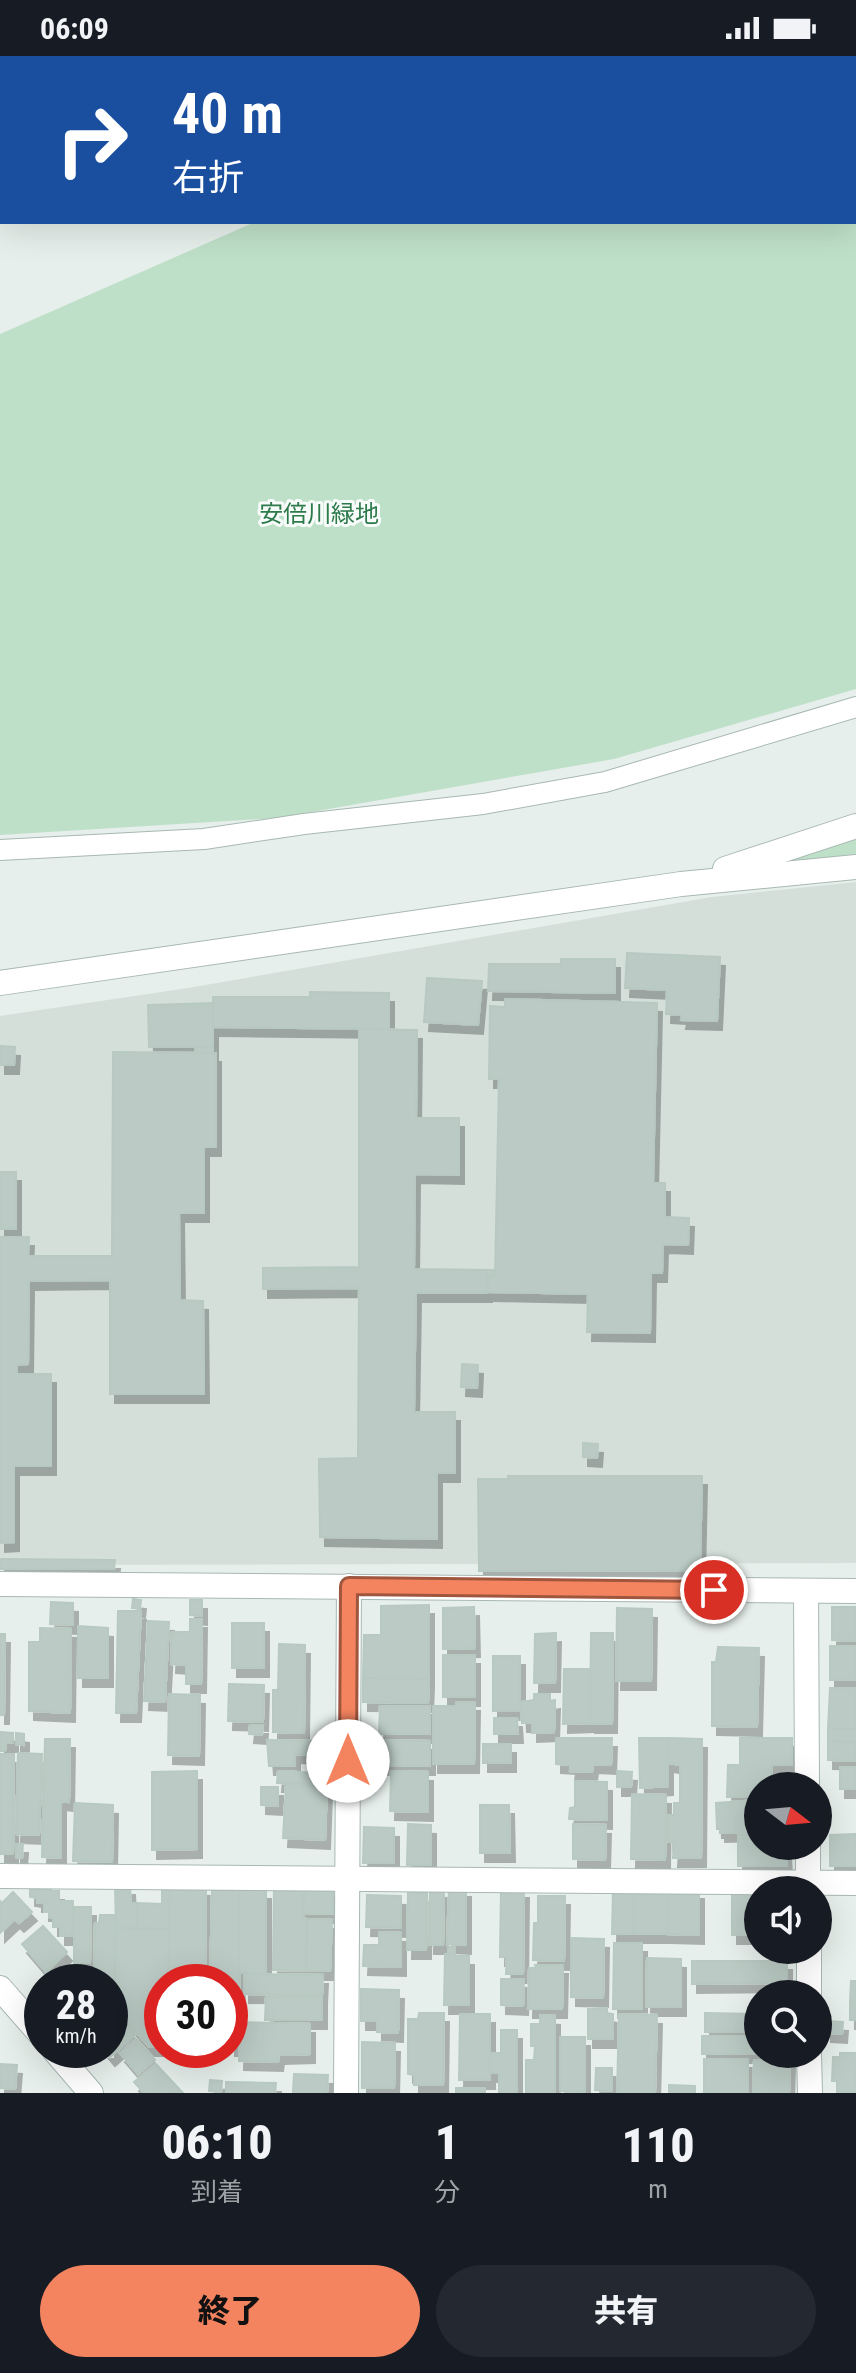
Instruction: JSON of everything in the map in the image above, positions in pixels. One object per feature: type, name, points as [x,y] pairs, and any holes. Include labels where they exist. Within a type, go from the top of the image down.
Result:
[{"type":"street","points":[[681,884],[856,826]]},
{"type":"street","points":[[0,983],[681,884],[856,867]]},
{"type":"street","points":[[0,1584],[856,1591]]},
{"type":"street","points":[[346,2093],[349,1586]]},
{"type":"street","points":[[806,1591],[807,1772]]},
{"type":"street","points":[[0,1876],[348,1877],[744,1886]]},
{"type":"street","points":[[832,1885],[856,1883]]},
{"type":"street","points":[[0,1988],[24,2015]]},
{"type":"street","points":[[69,2068],[91,2093]]},
{"type":"street","points":[[809,2068],[810,2093]]},
{"type":"lane","points":[[0,850],[204,839],[304,824],[483,804],[605,782],[856,707]]},
{"type":"shaded area","points":[[856,882],[856,1563],[0,1565],[0,1016],[188,988],[712,897]]},
{"type":"green space","name":"安倍川緑地","points":[[250,224],[856,224],[856,689],[614,759],[277,818],[0,835],[0,334]]},
{"type":"green space","points":[[856,836],[856,854],[761,866]]},
{"type":"building","points":[[627,953],[720,957],[717,1021],[681,1020],[682,1015],[666,1014],[667,990],[625,988]]},
{"type":"building","points":[[561,959],[615,959],[615,993],[488,991],[489,964],[561,964]]},
{"type":"building","points":[[427,978],[482,981],[478,1025],[424,1022]]},
{"type":"building","points":[[310,992],[389,993],[389,1029],[213,1027],[213,997],[310,997]]},
{"type":"building","points":[[505,999],[657,1003],[653,1183],[665,1183],[665,1217],[689,1218],[688,1245],[663,1244],[662,1273],[651,1273],[650,1333],[587,1332],[588,1294],[488,1292],[488,1276],[495,1277],[499,1079],[489,1079],[490,1006],[505,1007]]},
{"type":"building","points":[[213,1003],[213,1047],[149,1047],[148,1005]]},
{"type":"building","points":[[359,1029],[417,1030],[416,1118],[459,1118],[459,1175],[415,1174],[414,1269],[494,1270],[494,1275],[487,1276],[487,1293],[416,1293],[414,1412],[455,1412],[455,1473],[437,1473],[437,1539],[320,1537],[319,1459],[358,1458],[359,1288],[263,1289],[263,1268],[359,1267]]},
{"type":"building","points":[[0,1046],[15,1047],[14,1065],[0,1065]]},
{"type":"building","points":[[195,1047],[213,1047],[213,1053],[195,1052]]},
{"type":"building","points":[[113,1052],[216,1053],[216,1147],[204,1147],[204,1213],[179,1213],[180,1300],[203,1301],[204,1394],[110,1394],[110,1280],[29,1281],[28,1364],[17,1365],[17,1374],[51,1374],[51,1466],[14,1466],[14,1542],[0,1543],[0,1237],[29,1237],[28,1256],[112,1256]]},
{"type":"building","points":[[0,1172],[16,1172],[16,1229],[0,1229]]},
{"type":"building","points":[[462,1364],[478,1365],[477,1388],[461,1387]]},
{"type":"building","points":[[583,1443],[598,1444],[597,1458],[583,1457]]},
{"type":"building","points":[[508,1476],[702,1476],[700,1570],[479,1571],[478,1479],[509,1479]]},
{"type":"building","points":[[0,1559],[115,1560],[114,1569],[0,1569]]},
{"type":"building","points":[[133,1599],[141,1600],[140,1609],[132,1608]]},
{"type":"building","points":[[190,1600],[202,1600],[202,1616],[190,1615]]},
{"type":"building","points":[[51,1602],[73,1603],[73,1625],[50,1624]]},
{"type":"building","points":[[429,1605],[429,1679],[363,1678],[364,1635],[381,1635],[381,1606]]},
{"type":"building","points":[[474,1607],[475,1648],[443,1649],[443,1608]]},
{"type":"building","points":[[832,1607],[856,1607],[856,1641],[832,1640]]},
{"type":"building","points":[[617,1608],[652,1609],[651,1681],[616,1681]]},
{"type":"building","points":[[118,1611],[141,1611],[136,1713],[116,1713]]},
{"type":"building","points":[[190,1619],[202,1619],[201,1684],[186,1684],[186,1665],[171,1664],[172,1632],[190,1632]]},
{"type":"building","points":[[148,1621],[169,1622],[165,1702],[144,1701]]},
{"type":"building","points":[[232,1623],[264,1623],[264,1668],[232,1668]]},
{"type":"building","points":[[78,1626],[108,1628],[108,1678],[78,1678]]},
{"type":"building","points":[[40,1628],[71,1629],[70,1713],[29,1711],[29,1642],[40,1642]]},
{"type":"building","points":[[556,1633],[555,1683],[534,1683],[535,1634]]},
{"type":"building","points":[[591,1633],[613,1633],[612,1724],[590,1724]]},
{"type":"building","points":[[0,1634],[5,1634],[4,1715],[0,1715]]},
{"type":"building","points":[[279,1644],[305,1645],[304,1733],[273,1732],[273,1690],[278,1690]]},
{"type":"building","points":[[830,1646],[856,1646],[856,1680],[830,1680]]},
{"type":"building","points":[[718,1647],[759,1648],[757,1727],[712,1726],[712,1662],[716,1662]]},
{"type":"building","points":[[443,1655],[475,1655],[475,1697],[443,1697]]},
{"type":"building","points":[[493,1656],[520,1656],[520,1711],[493,1711]]},
{"type":"building","points":[[564,1669],[590,1669],[590,1723],[563,1724]]},
{"type":"building","points":[[363,1678],[429,1679],[428,1703],[363,1702]]},
{"type":"building","points":[[229,1684],[264,1685],[263,1722],[228,1721]]},
{"type":"building","points":[[830,1688],[856,1688],[856,1729],[828,1729]]},
{"type":"building","points":[[169,1694],[200,1695],[199,1756],[168,1755]]},
{"type":"building","points":[[534,1694],[550,1694],[550,1701],[555,1700],[554,1732],[532,1733],[532,1723],[522,1723],[521,1702],[534,1700]]},
{"type":"building","points":[[456,1702],[475,1702],[474,1764],[433,1764],[433,1706],[456,1706]]},
{"type":"building","points":[[380,1706],[430,1706],[430,1734],[379,1734]]},
{"type":"building","points":[[494,1718],[517,1718],[518,1734],[494,1734]]},
{"type":"building","points":[[250,1725],[263,1725],[262,1735],[249,1734]]},
{"type":"building","points":[[828,1729],[856,1729],[856,1742],[828,1741]]},
{"type":"building","points":[[0,1732],[13,1733],[13,1743],[6,1743],[5,1751],[0,1751]]},
{"type":"building","points":[[16,1733],[24,1734],[24,1745],[16,1744]]},
{"type":"building","points":[[556,1738],[612,1738],[611,1765],[593,1764],[592,1772],[570,1771],[571,1765],[556,1764]]},
{"type":"building","points":[[639,1738],[668,1738],[668,1786],[640,1788]]},
{"type":"building","points":[[668,1738],[702,1739],[701,1858],[673,1858],[674,1842],[668,1842],[668,1815],[674,1815],[674,1803],[680,1803],[680,1765],[668,1763]]},
{"type":"building","points":[[740,1738],[792,1738],[792,1765],[772,1765],[772,1772],[744,1772],[744,1797],[727,1797],[728,1765],[740,1765]]},
{"type":"building","points":[[45,1739],[70,1739],[69,1802],[61,1801],[61,1858],[42,1857]]},
{"type":"building","points":[[267,1740],[325,1741],[324,1755],[295,1754],[295,1766],[269,1766]]},
{"type":"building","points":[[360,1740],[430,1741],[430,1766],[360,1766]]},
{"type":"building","points":[[828,1741],[856,1742],[856,1761],[828,1760]]},
{"type":"building","points":[[483,1744],[511,1744],[511,1763],[483,1763]]},
{"type":"building","points":[[18,1753],[42,1754],[39,1835],[16,1834]]},
{"type":"building","points":[[0,1754],[14,1754],[13,1854],[0,1854]]},
{"type":"building","points":[[840,1767],[856,1767],[856,1789],[840,1789]]},
{"type":"building","points":[[197,1771],[197,1849],[152,1850],[152,1772]]},
{"type":"building","points":[[278,1771],[336,1774],[335,1785],[277,1783]]},
{"type":"building","points":[[391,1771],[428,1772],[428,1812],[390,1811]]},
{"type":"building","points":[[617,1771],[632,1772],[631,1787],[617,1787]]},
{"type":"building","points":[[575,1781],[607,1782],[607,1820],[569,1819],[570,1808],[575,1807]]},
{"type":"building","points":[[286,1785],[327,1787],[325,1840],[283,1838]]},
{"type":"building","points":[[261,1787],[278,1787],[278,1806],[261,1805]]},
{"type":"building","points":[[632,1794],[666,1795],[665,1860],[631,1859]]},
{"type":"building","points":[[744,1801],[744,1832],[720,1833],[717,1829],[716,1803]]},
{"type":"building","points":[[75,1803],[113,1805],[112,1862],[73,1861]]},
{"type":"building","points":[[480,1805],[509,1805],[510,1853],[480,1853]]},
{"type":"building","points":[[408,1824],[431,1825],[431,1865],[407,1865]]},
{"type":"building","points":[[573,1824],[606,1825],[605,1860],[573,1859]]},
{"type":"building","points":[[364,1827],[394,1828],[394,1863],[363,1863]]},
{"type":"building","points":[[856,1834],[856,1866],[830,1866],[832,1835]]},
{"type":"building","points":[[738,1835],[744,1835],[744,1860],[787,1860],[787,1866],[738,1866]]},
{"type":"building","points":[[16,1844],[23,1844],[22,1858],[16,1858]]},
{"type":"building","points":[[30,1886],[51,1887],[51,1891],[59,1891],[59,1901],[73,1901],[72,1936],[60,1936],[60,1927],[53,1927],[53,1918],[49,1917],[49,1912],[44,1912],[44,1903],[37,1903],[37,1898],[30,1897]]},
{"type":"building","points":[[115,1886],[130,1886],[131,1903],[137,1903],[137,1928],[116,1928]]},
{"type":"building","points":[[162,1886],[170,1886],[169,1929],[137,1928],[137,1903],[162,1904]]},
{"type":"building","points":[[170,1886],[206,1887],[205,1964],[168,1964]]},
{"type":"building","points":[[274,1887],[304,1888],[306,1971],[273,1970]]},
{"type":"building","points":[[305,1888],[333,1889],[333,1914],[303,1914]]},
{"type":"building","points":[[449,1888],[466,1888],[466,1945],[447,1944]]},
{"type":"building","points":[[430,1889],[444,1889],[443,1945],[429,1945]]},
{"type":"building","points":[[501,1889],[524,1889],[523,1974],[506,1974],[507,1957],[500,1957]]},
{"type":"building","points":[[212,1890],[239,1890],[240,1964],[210,1964]]},
{"type":"building","points":[[239,1890],[266,1890],[266,1973],[248,1973],[248,1964],[239,1964]]},
{"type":"building","points":[[613,1890],[634,1890],[634,1934],[612,1934]]},
{"type":"building","points":[[634,1890],[669,1890],[667,1934],[634,1934]]},
{"type":"building","points":[[669,1890],[699,1890],[699,1935],[667,1934]]},
{"type":"building","points":[[13,1892],[32,1912],[19,1923],[15,1919],[0,1933],[0,1901],[2,1903]]},
{"type":"building","points":[[408,1892],[427,1893],[426,1950],[407,1950]]},
{"type":"building","points":[[732,1894],[744,1894],[744,1935],[732,1935]]},
{"type":"building","points":[[367,1895],[401,1896],[401,1928],[366,1927]]},
{"type":"building","points":[[538,1896],[565,1896],[564,1961],[533,1960]]},
{"type":"building","points":[[74,1907],[91,1907],[90,1963],[74,1963]]},
{"type":"building","points":[[100,1915],[115,1915],[114,1964],[94,1964],[95,1923],[99,1923]]},
{"type":"building","points":[[307,1919],[332,1920],[330,1971],[306,1971]]},
{"type":"building","points":[[43,1926],[67,1952],[54,1964],[39,1964],[22,1944]]},
{"type":"building","points":[[116,1928],[169,1929],[168,1964],[144,1964],[144,2041],[128,2023],[128,1964],[116,1964]]},
{"type":"building","points":[[379,1932],[401,1933],[401,1967],[363,1966],[364,1945],[379,1945]]},
{"type":"building","points":[[571,1938],[604,1939],[603,1998],[571,1997]]},
{"type":"building","points":[[614,1943],[642,1943],[642,2009],[613,2009]]},
{"type":"building","points":[[448,1947],[455,1947],[455,1956],[469,1956],[469,2005],[444,2005],[445,1954],[448,1954]]},
{"type":"building","points":[[647,1958],[681,1959],[681,2007],[646,2007]]},
{"type":"building","points":[[692,1961],[787,1964],[787,1980],[692,1984]]},
{"type":"building","points":[[535,1965],[563,1965],[562,2009],[528,2009],[529,1968],[536,1968]]},
{"type":"building","points":[[248,1974],[323,1975],[322,1995],[248,1994]]},
{"type":"building","points":[[501,1979],[524,1979],[523,2006],[501,2005]]},
{"type":"building","points":[[851,1981],[856,1981],[856,2002],[850,2002]]},
{"type":"building","points":[[361,1989],[399,1990],[398,2033],[377,2032],[377,2021],[361,2021]]},
{"type":"building","points":[[266,1997],[322,1997],[322,2020],[265,2020]]},
{"type":"building","points":[[850,2002],[856,2002],[856,2020],[850,2020]]},
{"type":"building","points":[[607,2008],[607,2013],[613,2014],[613,2039],[588,2039],[588,2009]]},
{"type":"building","points":[[419,2013],[444,2013],[443,2085],[414,2085],[414,2075],[408,2074],[408,2019],[418,2019]]},
{"type":"building","points":[[705,2013],[744,2014],[744,2032],[705,2032]]},
{"type":"building","points":[[460,2014],[490,2014],[490,2080],[459,2080]]},
{"type":"building","points":[[619,2014],[657,2015],[655,2093],[617,2093]]},
{"type":"building","points":[[540,2015],[555,2016],[555,2093],[526,2093],[526,2060],[534,2060],[531,2024],[540,2024]]},
{"type":"building","points":[[832,2021],[843,2022],[842,2034],[832,2033]]},
{"type":"building","points":[[248,2022],[310,2024],[310,2054],[279,2055],[278,2062],[248,2061]]},
{"type":"building","points":[[128,2027],[135,2035],[128,2041]]},
{"type":"building","points":[[501,2030],[517,2030],[517,2093],[499,2093],[499,2073],[490,2073],[490,2053],[501,2053]]},
{"type":"building","points":[[702,2036],[744,2036],[744,2054],[702,2054]]},
{"type":"building","points":[[560,2037],[585,2037],[585,2092],[560,2091]]},
{"type":"building","points":[[136,2039],[144,2048],[145,2068],[138,2074],[128,2062],[128,2046]]},
{"type":"building","points":[[362,2042],[395,2043],[394,2088],[362,2088]]},
{"type":"building","points":[[840,2053],[856,2053],[856,2092],[837,2092],[837,2081],[832,2081],[833,2057],[840,2057]]},
{"type":"building","points":[[704,2059],[744,2059],[744,2068],[748,2068],[748,2093],[704,2093]]},
{"type":"building","points":[[0,2064],[17,2065],[15,2089],[0,2088]]},
{"type":"building","points":[[151,2068],[160,2068],[183,2093],[144,2093],[134,2082]]},
{"type":"building","points":[[596,2068],[612,2068],[612,2091],[595,2090]]},
{"type":"building","points":[[754,2068],[790,2068],[789,2093],[753,2093]]},
{"type":"building","points":[[294,2074],[328,2075],[327,2093],[293,2093]]},
{"type":"building","points":[[210,2080],[222,2081],[221,2092],[209,2091]]},
{"type":"building","points":[[226,2082],[276,2083],[275,2093],[226,2093]]},
{"type":"building","points":[[669,2085],[695,2086],[695,2093],[669,2093]]},
{"type":"building","points":[[456,2088],[485,2088],[485,2093],[456,2093]]},
{"type":"route","points":[[348,1761],[349,1586],[714,1590]]}]
